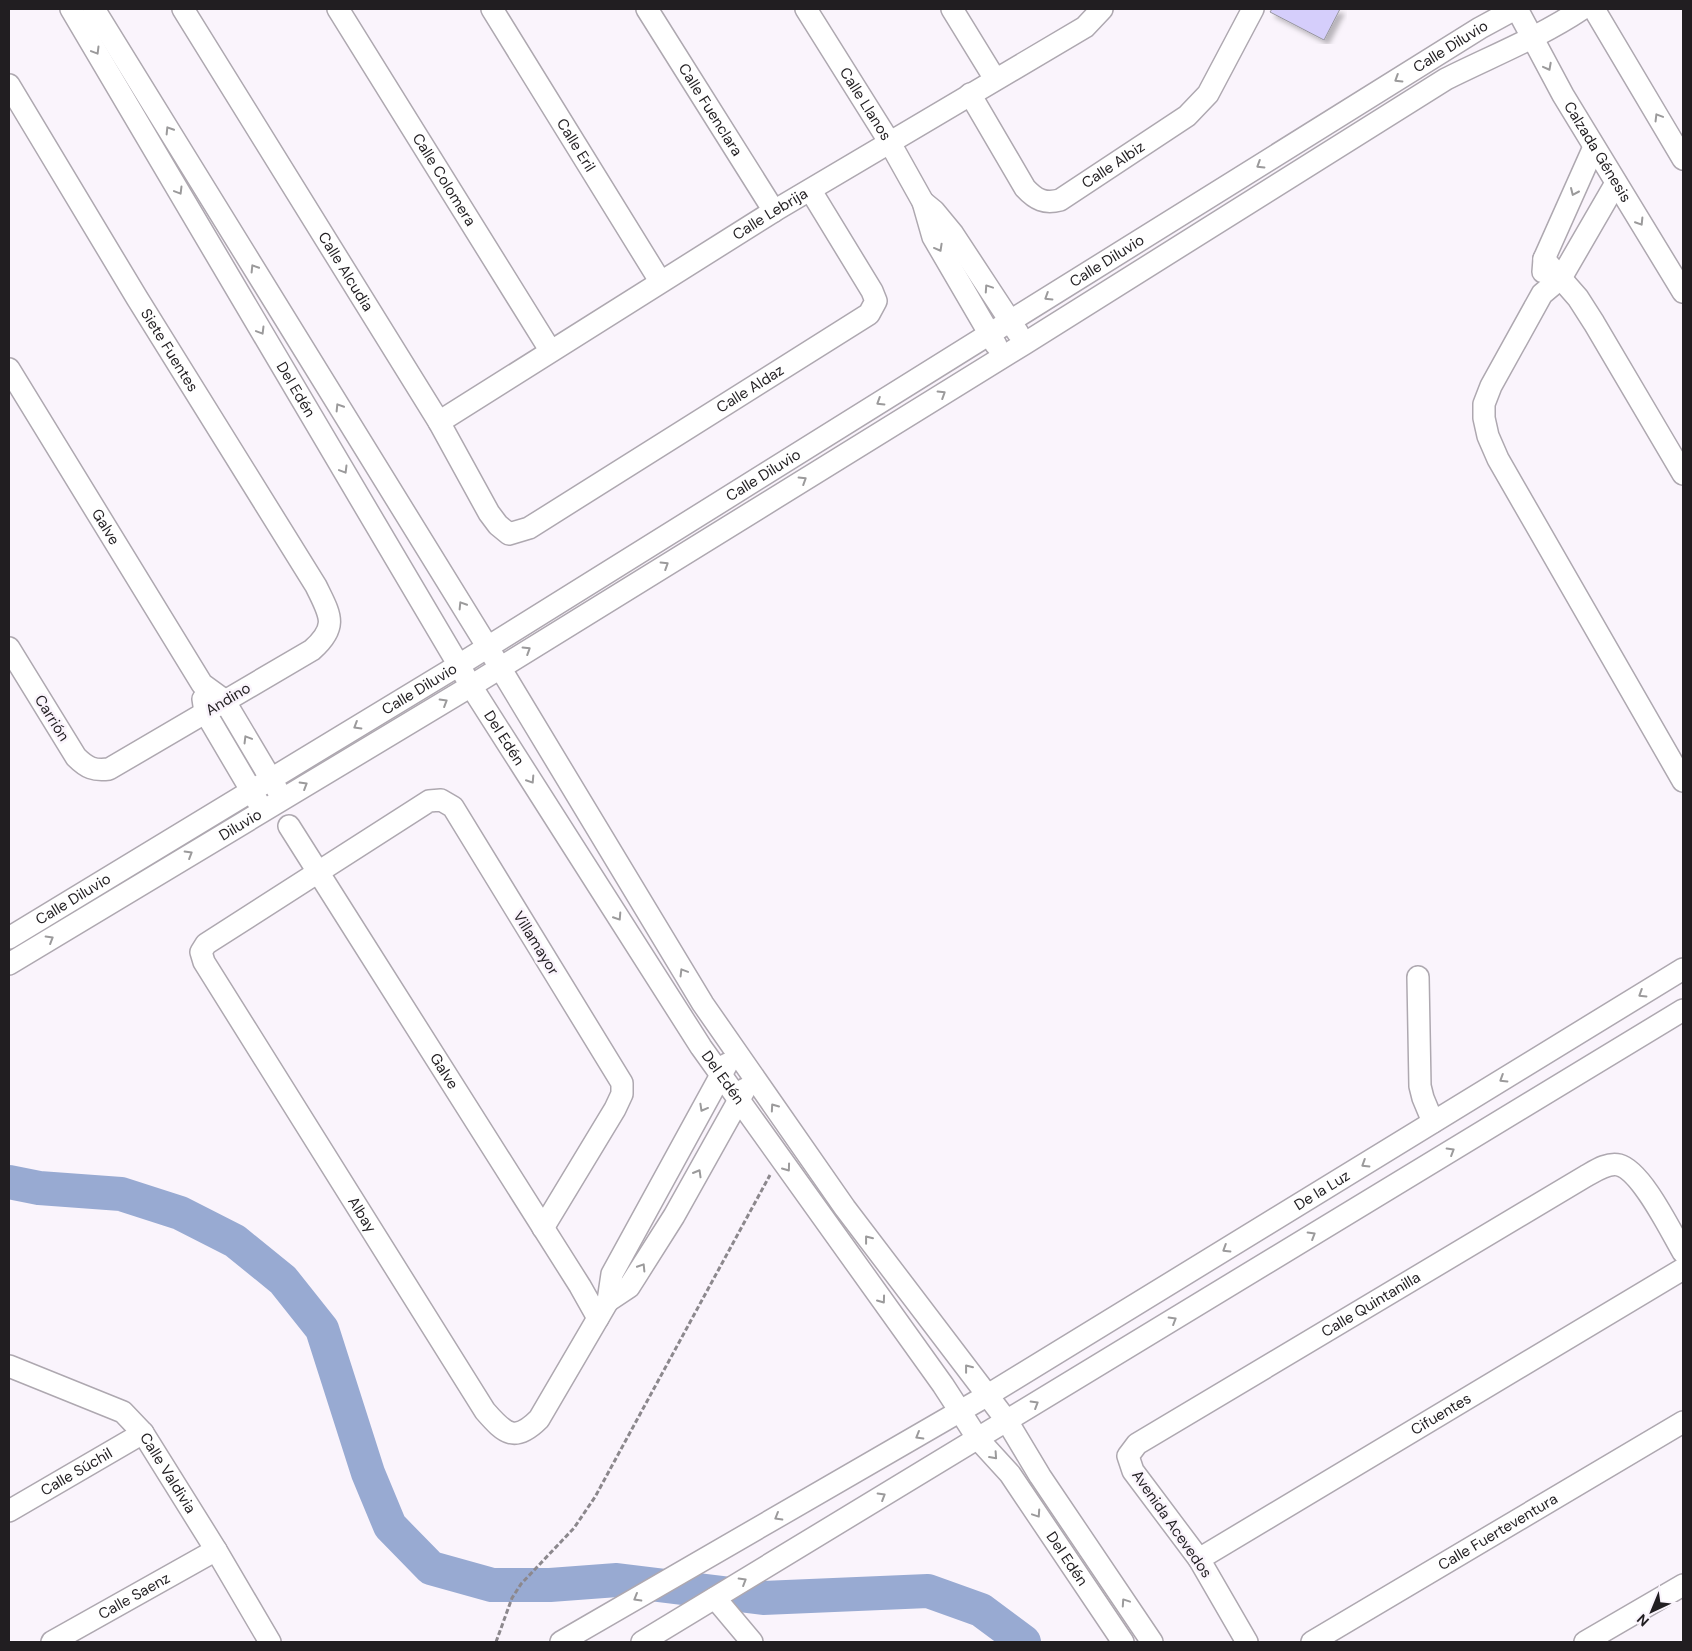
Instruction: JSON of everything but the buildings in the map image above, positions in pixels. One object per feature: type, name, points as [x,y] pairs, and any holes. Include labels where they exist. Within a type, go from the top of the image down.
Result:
[{"type":"street","name":"Del Edén","points":[[71,9],[471,686],[721,1075],[961,1411],[978,1438],[1010,1474],[1123,1642]]},
{"type":"street","name":"Del Edén","points":[[94,9],[487,646],[703,1004],[845,1208],[1007,1421],[1040,1476],[1152,1642]]},
{"type":"street","name":"Calle Alcudia","points":[[183,9],[439,422],[489,513],[508,534]]},
{"type":"street","name":"Calle Colomera","points":[[338,9],[550,350]]},
{"type":"street","name":"Calle Eril","points":[[492,9],[660,281]]},
{"type":"street","name":"Calle Fuenclara","points":[[648,9],[774,211]]},
{"type":"street","name":"Calle Llanos","points":[[806,9],[890,143],[923,202]]},
{"type":"street","points":[[952,9],[995,79]]},
{"type":"street","name":"Calle Albiz","points":[[970,94],[1025,188],[1033,197],[1042,202],[1060,200],[1187,116],[1208,94],[1252,9]]},
{"type":"street","name":"Calle Diluvio","points":[[9,938],[250,790],[459,665],[1010,321],[1516,9]]},
{"type":"street","name":"Calzada Génesis","points":[[1516,9],[1594,147],[1683,292]]},
{"type":"street","points":[[1533,39],[1582,9]]},
{"type":"street","points":[[1594,9],[1683,159]]},
{"type":"street","name":"Calle Lebrija","points":[[439,422],[550,350],[774,211],[1085,27],[1102,10]]},
{"type":"street","name":"Diluvio","points":[[9,964],[262,810],[471,686],[1024,344],[1446,79],[1510,47],[1533,39]]},
{"type":"street","name":"Siete Fuentes","points":[[9,85],[137,298],[316,586],[331,616]]},
{"type":"street","points":[[1542,294],[1544,259],[1594,147]]},
{"type":"street","points":[[1616,183],[1561,278],[1542,294],[1491,386],[1484,404],[1484,418],[1488,436],[1503,467],[1683,781]]},
{"type":"street","name":"Calle Aldaz","points":[[508,534],[529,528],[868,314],[876,301],[872,291],[811,190]]},
{"type":"street","points":[[923,202],[934,211],[953,234],[1024,344]]},
{"type":"street","points":[[923,202],[933,237],[1002,357]]},
{"type":"street","points":[[1544,259],[1561,278],[1594,323],[1683,474]]},
{"type":"street","name":"Galve","points":[[9,369],[202,684]]},
{"type":"street","name":"Andino","points":[[109,769],[312,650],[326,634],[331,616]]},
{"type":"street","name":"Carrión","points":[[9,648],[76,757],[90,768],[97,770],[109,769]]},
{"type":"street","points":[[202,684],[224,700],[282,798]]},
{"type":"street","points":[[202,684],[205,712],[262,810]]},
{"type":"street","name":"Villamayor","points":[[312,876],[429,801],[441,800],[453,807],[622,1083],[622,1094],[615,1109],[543,1228]]},
{"type":"street","name":"Galve","points":[[289,826],[312,876],[543,1228],[603,1309]]},
{"type":"street","name":"Albay","points":[[312,876],[206,944],[201,952],[204,962],[485,1411],[497,1425],[508,1433],[516,1434],[529,1429],[539,1419],[603,1309],[612,1274],[735,1050]]},
{"type":"street","name":"De la Luz","points":[[561,1642],[988,1395],[1683,968]]},
{"type":"street","points":[[1418,976],[1420,1086],[1433,1122]]},
{"type":"street","points":[[642,1642],[1683,1010]]},
{"type":"street","name":"Albay","points":[[603,1309],[629,1287],[674,1216],[752,1076]]},
{"type":"street","name":"Calle Quintanilla","points":[[1128,1456],[1137,1444],[1143,1440],[1586,1176],[1609,1165],[1619,1165],[1632,1173],[1647,1190],[1683,1252]]},
{"type":"street","name":"Cifuentes","points":[[1199,1559],[1683,1269]]},
{"type":"street","name":"Calle Valdivia","points":[[9,1366],[123,1412],[143,1434],[216,1550],[270,1642]]},
{"type":"street","name":"Calle Fuerteventura","points":[[1312,1642],[1683,1422]]},
{"type":"street","name":"Calle Súchil","points":[[9,1512],[143,1434]]},
{"type":"street","name":"Avenida Acevedos","points":[[1128,1456],[1133,1471],[1199,1559],[1246,1642]]},
{"type":"street","name":"Calle Saenz","points":[[52,1642],[216,1550]]},
{"type":"street","points":[[1585,1642],[1683,1585]]},
{"type":"street","points":[[715,1598],[752,1642]]},
{"type":"path","points":[[496,1642],[512,1598],[529,1575],[574,1528],[595,1497],[779,1157]]},
{"type":"waterway","points":[[9,1182],[39,1188],[121,1194],[180,1213],[235,1241],[283,1280],[322,1329],[368,1473],[390,1526],[431,1568],[492,1585],[550,1585],[617,1580],[763,1598],[928,1591],[981,1610],[1024,1642]]}]
